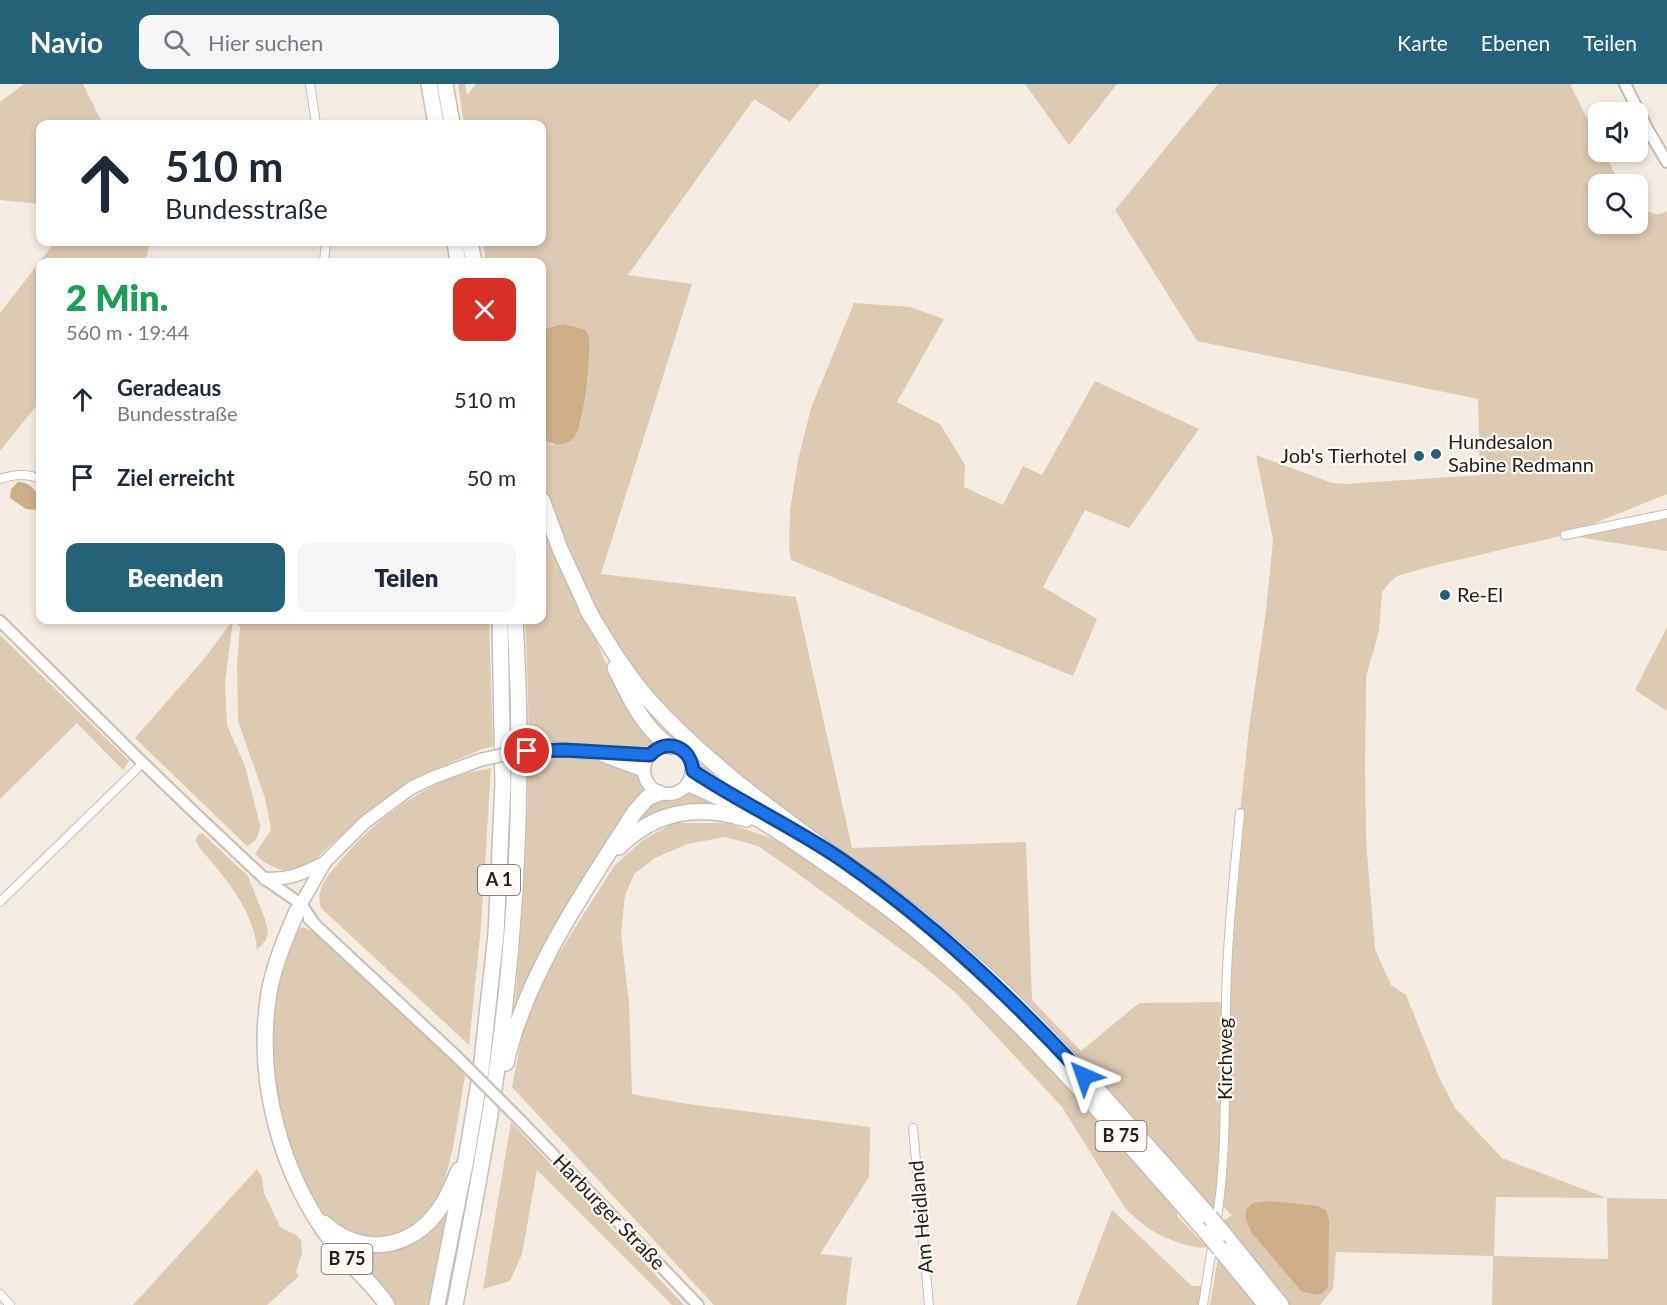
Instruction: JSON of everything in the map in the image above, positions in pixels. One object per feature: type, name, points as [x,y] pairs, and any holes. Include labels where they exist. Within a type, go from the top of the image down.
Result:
[{"type":"highway","points":[[429,84],[435,120]]},
{"type":"highway","points":[[445,84],[451,120]]},
{"type":"highway","points":[[546,511],[560,549],[619,676],[655,733],[671,746]]},
{"type":"highway","points":[[587,609],[630,676],[665,717],[733,777],[824,848]]},
{"type":"highway","name":"A 1","points":[[437,1305],[467,1155],[481,1070],[496,934],[503,784],[500,624]]},
{"type":"highway","name":"A 1","points":[[455,1305],[480,1171],[510,953],[516,866],[519,748],[515,624]]},
{"type":"highway","name":"B 75","points":[[691,777],[824,848],[900,902],[972,962],[1004,992],[1084,1076],[1210,1217],[1281,1305]]},
{"type":"highway","name":"B 75","points":[[691,777],[779,831],[873,897],[930,942],[983,990],[1077,1086],[1207,1233],[1266,1305]]},
{"type":"highway","points":[[480,1171],[495,1129],[505,1068],[522,1007],[591,881],[640,805],[647,798],[659,793]]},
{"type":"highway","points":[[591,881],[616,850],[637,831],[671,815],[692,811],[718,812],[751,821],[769,829],[827,864]]},
{"type":"highway","points":[[299,907],[275,967],[269,993],[266,1054],[270,1101],[277,1130],[300,1193],[310,1210],[332,1231],[354,1241],[373,1245],[396,1243],[418,1232],[441,1207],[467,1155]]},
{"type":"highway","name":"B 75","points":[[310,1210],[333,1244],[378,1292],[387,1305]]},
{"type":"main road","points":[[671,746],[658,748],[645,762],[644,771],[648,784],[659,793],[674,794],[684,789],[691,777]]},
{"type":"main road","name":"B 75","points":[[671,746],[686,753],[691,761],[691,777]]},
{"type":"main road","points":[[299,907],[325,862],[364,823],[411,789],[432,778],[480,760],[511,753],[542,750],[650,755]]},
{"type":"main road","points":[[592,751],[644,771]]},
{"type":"main road","points":[[266,879],[296,876],[325,862]]},
{"type":"street","points":[[310,84],[315,120]]},
{"type":"street","points":[[1625,84],[1667,162]]},
{"type":"street","points":[[0,479],[24,474],[36,478]]},
{"type":"street","points":[[1565,536],[1667,514]]},
{"type":"street","name":"Harburger Straße","points":[[0,621],[143,763],[266,879],[279,896],[299,907],[456,1056],[698,1305]]},
{"type":"street","points":[[0,902],[143,763]]},
{"type":"street","name":"Kirchweg","points":[[1203,1305],[1219,1203],[1225,1131],[1226,1002],[1230,922],[1240,813]]},
{"type":"street","name":"Am Heidland","points":[[914,1128],[929,1305]]},
{"type":"street","points":[[0,1294],[10,1305]]},
{"type":"shaded area","points":[[24,84],[83,84],[101,120],[36,120],[36,204],[0,200],[0,102]]},
{"type":"shaded area","points":[[458,84],[465,84],[467,95],[476,84],[820,84],[790,122],[754,99],[628,275],[692,284],[601,574],[796,597],[852,848],[1026,842],[1032,1000],[1081,1051],[1139,1003],[1225,1002],[1240,813],[1273,540],[1256,455],[1332,483],[1480,475],[1478,399],[1197,341],[1115,210],[1218,84],[1570,84],[1588,120],[1588,162],[1609,162],[1615,174],[1588,174],[1588,234],[1648,234],[1648,211],[1659,214],[1667,211],[1667,494],[1570,533],[1667,514],[1667,551],[1565,535],[1432,566],[1397,576],[1390,582],[1382,592],[1379,631],[1366,677],[1366,841],[1375,949],[1391,985],[1406,995],[1439,1077],[1455,1108],[1502,1158],[1607,1198],[1667,1199],[1667,1305],[1492,1305],[1493,1256],[1336,1252],[1333,1289],[1320,1305],[1288,1305],[1223,1221],[1232,1215],[1219,1203],[1217,1193],[1214,1211],[780,809],[685,731],[619,655],[568,555],[546,492],[546,442],[553,445],[581,422],[589,339],[553,326],[546,328],[546,258],[485,258],[484,246],[546,246],[546,120],[463,120]],"holes":[[[1496,1197],[1607,1198],[1608,1259],[1494,1256]]]},
{"type":"shaded area","points":[[1025,84],[1117,84],[1069,145]]},
{"type":"shaded area","points":[[52,246],[149,246],[144,258],[43,258]]},
{"type":"shaded area","points":[[36,267],[36,406],[0,451],[0,313]]},
{"type":"shaded area","points":[[854,303],[910,307],[944,319],[897,402],[940,424],[965,465],[964,487],[1003,505],[1023,466],[1042,475],[1095,381],[1199,429],[1129,528],[1085,510],[1043,587],[1097,619],[1073,676],[791,560],[790,510],[798,460],[811,408]]},
{"type":"shaded area","points":[[563,324],[586,330],[589,338],[588,373],[581,418],[575,436],[564,444],[546,441],[546,328]]},
{"type":"shaded area","points":[[18,482],[30,486],[36,492],[36,509],[26,509],[10,498],[11,489]]},
{"type":"shaded area","points":[[546,525],[607,665],[634,713],[656,742],[655,746],[644,750],[535,742],[536,760],[553,759],[554,754],[622,762],[637,770],[648,791],[513,1021],[525,871],[528,770],[525,624],[546,624]]},
{"type":"shaded area","points":[[230,624],[232,624],[225,683],[227,725],[245,766],[260,825],[257,838],[247,846],[135,738],[204,659]]},
{"type":"shaded area","points":[[238,624],[489,624],[493,746],[428,772],[377,804],[302,872],[282,870],[271,866],[255,854],[271,830],[265,798],[238,721],[237,662],[240,627]]},
{"type":"shaded area","points":[[1667,627],[1667,711],[1635,690]]},
{"type":"shaded area","points":[[0,635],[129,761],[123,770],[77,723],[0,799]]},
{"type":"shaded area","points":[[491,768],[481,927],[469,1045],[321,908],[320,894],[324,882],[341,860],[393,811],[439,783],[460,775]]},
{"type":"shaded area","points":[[694,791],[741,812],[707,808],[629,833],[645,804],[659,798],[670,800]]},
{"type":"shaded area","points":[[674,823],[727,823],[785,843],[886,913],[938,955],[1023,1036],[1177,1207],[1177,1216],[1207,1247],[1183,1244],[1167,1238],[1138,1220],[1125,1208],[1062,1107],[956,993],[921,964],[758,846],[725,837],[687,844],[655,858],[635,873],[625,895],[621,934],[629,1003],[632,1094],[688,1104],[870,1127],[869,1177],[820,1254],[852,1257],[846,1305],[714,1305],[512,1087],[522,1035],[531,1004],[561,950],[614,866],[643,840]]},
{"type":"shaded area","points":[[202,833],[248,876],[268,931],[266,940],[257,950],[255,935],[244,907],[196,841],[197,836]]},
{"type":"shaded area","points":[[303,927],[326,938],[443,1048],[465,1076],[449,1165],[438,1198],[419,1223],[398,1235],[382,1238],[363,1236],[334,1224],[323,1214],[305,1187],[288,1150],[272,1069],[272,1026],[276,993],[287,953],[295,935]]},
{"type":"shaded area","points":[[511,1122],[684,1305],[672,1305],[537,1170],[522,1254],[510,1281],[483,1289]]},
{"type":"shaded area","points":[[257,1169],[262,1177],[264,1193],[280,1227],[301,1240],[302,1253],[296,1272],[299,1276],[267,1305],[133,1305]]},
{"type":"shaded area","points":[[450,1198],[430,1305],[390,1305],[329,1232],[386,1247]]},
{"type":"shaded area","points":[[1269,1201],[1318,1206],[1326,1210],[1329,1220],[1328,1287],[1323,1293],[1317,1295],[1301,1291],[1253,1234],[1247,1222],[1247,1209],[1254,1203]]},
{"type":"shaded area","points":[[1112,1210],[1192,1286],[1206,1286],[1203,1305],[1076,1305]]},
{"type":"shaded area","points":[[1218,1258],[1228,1270],[1259,1305],[1210,1305]]},
{"type":"place","name":"Hundesalon Sabine Redmann","points":[[1436,454]]},
{"type":"place","name":"Job's Tierhotel","points":[[1419,456]]},
{"type":"place","name":"Re-El","points":[[1445,595]]},
{"type":"route","points":[[527,751],[565,750],[650,755],[663,746],[674,746],[681,749],[690,758],[693,771],[824,848],[900,902],[991,980],[1084,1076]]}]
